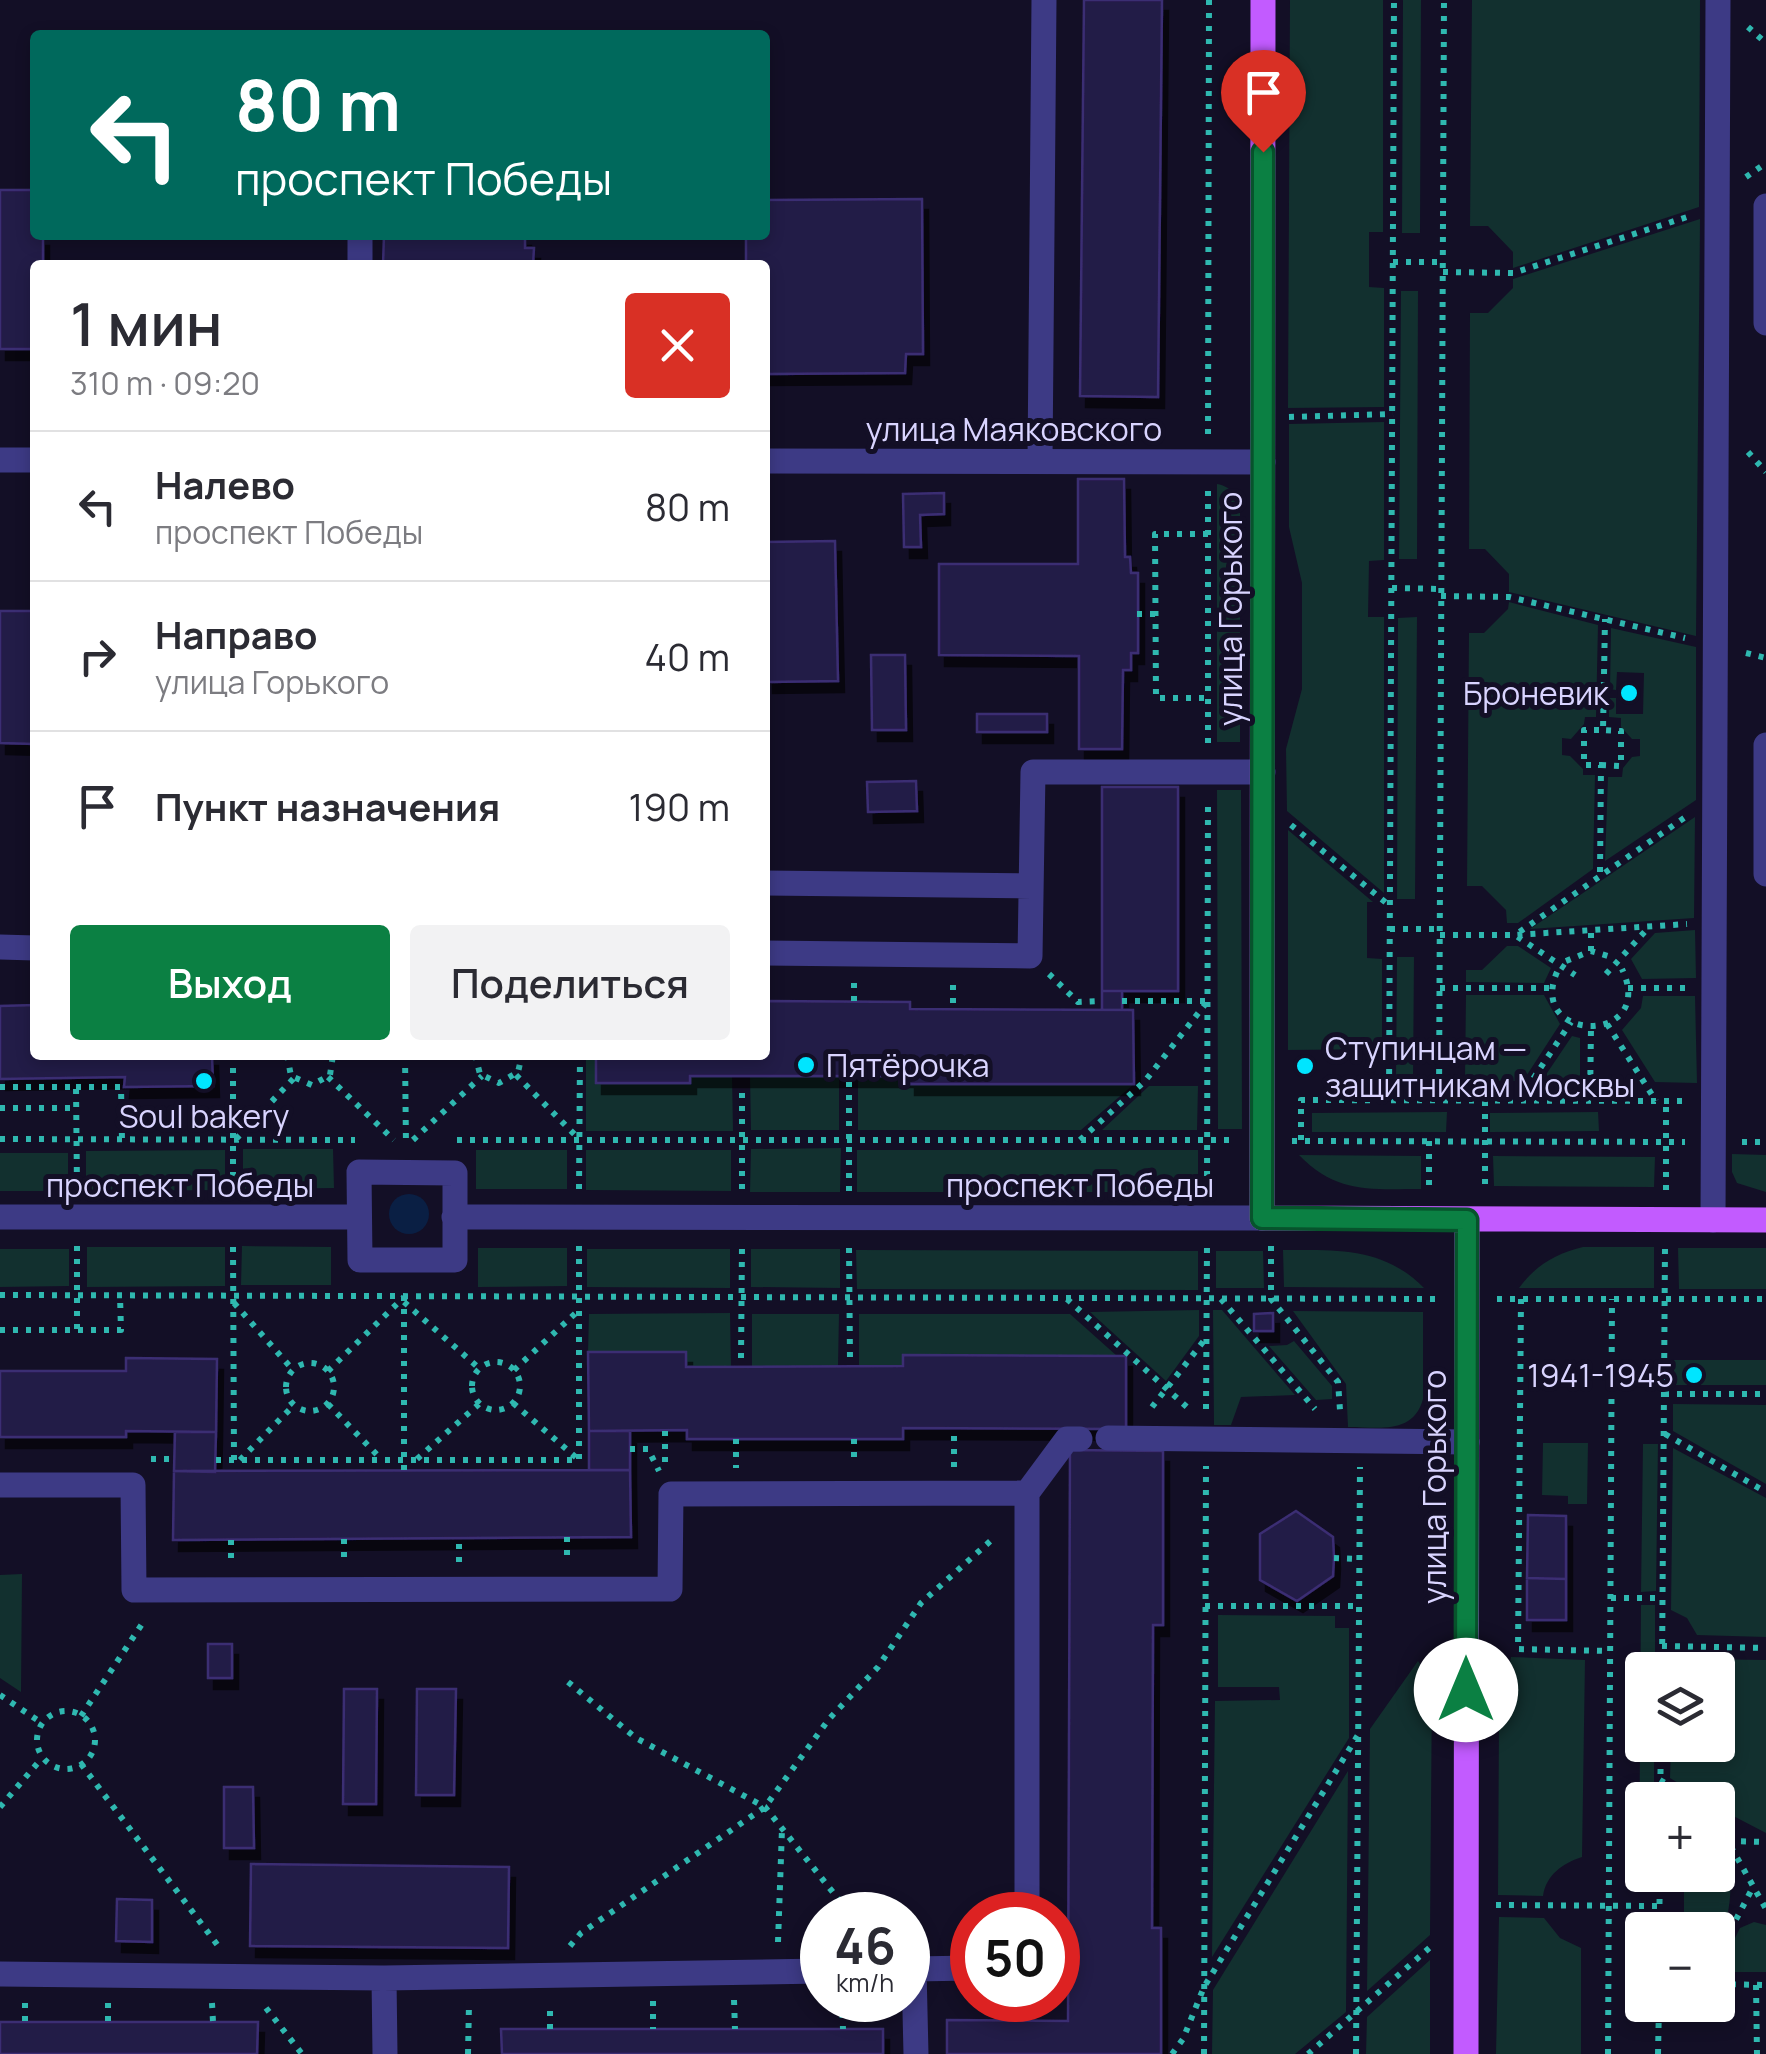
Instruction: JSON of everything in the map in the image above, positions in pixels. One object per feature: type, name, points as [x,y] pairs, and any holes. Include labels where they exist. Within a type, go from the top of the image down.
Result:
[{"type":"main road","name":"улица Горького","points":[[1264,0],[1262,1140],[1267,1218]]},
{"type":"main road","name":"проспект Победы","points":[[1267,1218],[1766,1220]]},
{"type":"main road","name":"улица Горького","points":[[1466,2054],[1467,1300],[1476,1220]]},
{"type":"street","points":[[1040,461],[1044,0]]},
{"type":"street","points":[[1713,1220],[1718,0]]},
{"type":"street","points":[[1766,206],[1766,323]]},
{"type":"street","points":[[0,460],[30,460]]},
{"type":"street","name":"улица Маяковского","points":[[770,461],[1263,462]]},
{"type":"street","points":[[1766,746],[1766,874]]},
{"type":"street","points":[[770,954],[1030,956],[1033,772],[1263,772]]},
{"type":"street","points":[[770,882],[1031,886]]},
{"type":"street","points":[[0,947],[30,948]]},
{"type":"street","name":"проспект Победы","points":[[359,1172],[406,1172],[454,1173],[455,1260],[360,1260],[359,1172]]},
{"type":"street","name":"проспект Победы","points":[[0,1217],[359,1218]]},
{"type":"street","name":"проспект Победы","points":[[454,1218],[1267,1218]]},
{"type":"street","points":[[1118,1438],[1206,1432],[1351,1441],[1467,1442]]},
{"type":"street","points":[[1026,1892],[1027,1501],[1067,1439],[1080,1439]]},
{"type":"street","points":[[0,1484],[133,1485],[134,1590],[670,1589],[671,1494],[1027,1501]]},
{"type":"street","points":[[0,1974],[384,1978],[800,1971]]},
{"type":"street","points":[[384,1978],[385,2054]]},
{"type":"street","points":[[914,2022],[916,2054]]},
{"type":"path","points":[[1204,2054],[1209,0]]},
{"type":"path","points":[[1389,1100],[1394,0]]},
{"type":"path","points":[[1439,1100],[1444,0]]},
{"type":"path","points":[[1394,262],[1513,273],[1696,214],[1717,196]]},
{"type":"path","points":[[1263,417],[1392,414]]},
{"type":"path","points":[[1208,534],[1155,534],[1156,698],[1208,698]]},
{"type":"path","points":[[1392,588],[1508,597],[1766,658]]},
{"type":"path","points":[[1138,614],[1156,614]]},
{"type":"path","points":[[1603,730],[1605,619]]},
{"type":"path","points":[[1584,730],[1603,730],[1621,731],[1621,766],[1584,765],[1584,730]]},
{"type":"path","points":[[1600,874],[1601,765]]},
{"type":"path","points":[[1515,934],[1714,798]]},
{"type":"path","points":[[1263,801],[1390,906]]},
{"type":"path","points":[[1390,928],[1515,934],[1714,922]]},
{"type":"path","points":[[1606,974],[1650,926]]},
{"type":"path","points":[[1591,930],[1591,952]]},
{"type":"path","points":[[1515,934],[1575,976]]},
{"type":"path","points":[[1566,961],[1591,952],[1608,956]]},
{"type":"path","points":[[1030,956],[1078,1002],[1102,1002]]},
{"type":"path","points":[[1557,972],[1552,988],[1559,1012],[1572,1022],[1591,1028],[1607,1024],[1622,1011],[1628,988],[1622,969]]},
{"type":"path","points":[[1440,988],[1552,988]]},
{"type":"path","points":[[1628,988],[1714,988]]},
{"type":"path","points":[[1122,1002],[1208,1001]]},
{"type":"path","points":[[1080,1140],[1145,1081],[1208,1001]]},
{"type":"path","points":[[1518,1100],[1572,1022]]},
{"type":"path","points":[[1607,1024],[1656,1101]]},
{"type":"path","points":[[1590,1101],[1591,1028]]},
{"type":"path","points":[[233,1060],[237,1460]]},
{"type":"path","points":[[288,1060],[294,1078],[312,1085],[328,1077],[334,1068],[333,1060]]},
{"type":"path","points":[[405,1060],[409,1140],[406,1172]]},
{"type":"path","points":[[475,1060],[482,1076],[500,1083],[516,1075],[522,1060]]},
{"type":"path","points":[[579,1460],[580,1060]]},
{"type":"path","points":[[516,1075],[580,1140]]},
{"type":"path","points":[[409,1140],[482,1076]]},
{"type":"path","points":[[328,1077],[394,1140]]},
{"type":"path","points":[[234,1140],[294,1078]]},
{"type":"path","points":[[0,1087],[120,1086],[122,1140]]},
{"type":"path","points":[[76,1087],[78,1330]]},
{"type":"path","points":[[1301,1140],[1301,1100],[1713,1102]]},
{"type":"path","points":[[1476,1220],[1485,1141],[1485,1100]]},
{"type":"path","points":[[1662,1652],[1666,1101]]},
{"type":"path","points":[[0,1108],[75,1108]]},
{"type":"path","points":[[0,1140],[432,1140]]},
{"type":"path","points":[[450,1140],[1713,1142]]},
{"type":"path","points":[[1429,1141],[1429,1220]]},
{"type":"path","points":[[1267,1218],[1271,1299],[1338,1382],[1351,1441],[1359,1558],[1356,2054]]},
{"type":"path","points":[[404,1260],[404,1471]]},
{"type":"path","points":[[0,1295],[404,1300],[579,1297],[1766,1300]]},
{"type":"path","points":[[0,1330],[120,1330],[120,1296]]},
{"type":"path","points":[[1066,1298],[1167,1389],[1206,1432]]},
{"type":"path","points":[[1221,1298],[1351,1441]]},
{"type":"path","points":[[233,1299],[294,1370]]},
{"type":"path","points":[[1608,2054],[1612,1299]]},
{"type":"path","points":[[404,1300],[480,1369]]},
{"type":"path","points":[[328,1371],[404,1300]]},
{"type":"path","points":[[1521,1300],[1518,1649],[1610,1651]]},
{"type":"path","points":[[514,1370],[579,1310]]},
{"type":"path","points":[[1118,1438],[1167,1389],[1206,1337]]},
{"type":"path","points":[[500,1362],[514,1370],[520,1385],[513,1403],[497,1410],[480,1404],[472,1387],[480,1369],[500,1362]]},
{"type":"path","points":[[313,1364],[328,1371],[334,1386],[328,1404],[311,1412],[294,1405],[286,1388],[294,1370],[313,1364]]},
{"type":"path","points":[[1664,1394],[1766,1394]]},
{"type":"path","points":[[513,1403],[579,1460]]},
{"type":"path","points":[[328,1404],[382,1460]]},
{"type":"path","points":[[416,1460],[480,1404]]},
{"type":"path","points":[[237,1460],[294,1405]]},
{"type":"path","points":[[665,1430],[665,1483]]},
{"type":"path","points":[[1664,1433],[1766,1492]]},
{"type":"path","points":[[579,1448],[589,1448]]},
{"type":"path","points":[[216,1460],[579,1460]]},
{"type":"path","points":[[541,1976],[581,1934],[765,1807],[829,1719],[878,1668],[922,1603],[1027,1501]]},
{"type":"path","points":[[1334,1558],[1359,1558]]},
{"type":"path","points":[[81,1716],[165,1590]]},
{"type":"path","points":[[1611,1598],[1663,1598]]},
{"type":"path","points":[[1206,1606],[1359,1606]]},
{"type":"path","points":[[1662,1646],[1766,1648]]},
{"type":"path","points":[[568,1682],[636,1738],[765,1807],[833,1892]]},
{"type":"path","points":[[0,1695],[42,1722]]},
{"type":"path","points":[[68,1710],[81,1716],[92,1726],[91,1754],[81,1764],[58,1768],[42,1758],[36,1740],[42,1722],[68,1710]]},
{"type":"path","points":[[1172,2054],[1184,2039],[1204,1987],[1358,1734]]},
{"type":"path","points":[[0,1808],[42,1758]]},
{"type":"path","points":[[1661,1762],[1660,1780],[1664,1782]]},
{"type":"path","points":[[81,1764],[302,2054]]},
{"type":"path","points":[[777,1972],[782,1828]]},
{"type":"path","points":[[1735,1841],[1766,1842]]},
{"type":"path","points":[[1735,1855],[1766,1910]]},
{"type":"path","points":[[1735,1921],[1752,1888]]},
{"type":"path","points":[[1659,1892],[1659,1912]]},
{"type":"path","points":[[1308,2054],[1466,1910],[1659,1906]]},
{"type":"path","points":[[468,2054],[469,1977]]},
{"type":"path","points":[[1735,1984],[1766,1985]]},
{"type":"path","points":[[1756,1985],[1757,2054]]},
{"type":"path","points":[[842,2022],[842,2029]]},
{"type":"path","points":[[1658,2022],[1658,2054]]},
{"type":"green space","points":[[1290,0],[1383,0],[1383,232],[1369,232],[1369,287],[1384,288],[1384,407],[1288,408]]},
{"type":"green space","points":[[1403,0],[1421,0],[1420,233],[1402,233]]},
{"type":"green space","points":[[1472,0],[1700,0],[1699,207],[1513,268],[1513,252],[1488,226],[1470,226]]},
{"type":"green space","points":[[1700,219],[1696,636],[1509,592],[1509,574],[1485,549],[1469,549],[1470,313],[1488,313],[1513,288],[1513,279]]},
{"type":"green space","points":[[1401,291],[1418,291],[1417,559],[1399,559]]},
{"type":"green space","points":[[1384,422],[1384,560],[1369,561],[1368,617],[1384,617],[1384,893],[1287,811],[1286,749],[1302,689],[1302,583],[1289,527],[1289,424]]},
{"type":"green space","points":[[1217,484],[1233,492],[1240,509],[1240,742],[1217,742]]},
{"type":"green space","points":[[1509,602],[1598,625],[1596,717],[1585,717],[1571,739],[1562,738],[1562,755],[1570,756],[1583,769],[1583,775],[1595,775],[1593,869],[1518,923],[1507,923],[1506,910],[1482,886],[1467,886],[1469,633],[1484,633],[1508,609]]},
{"type":"green space","points":[[1417,617],[1415,899],[1397,899],[1398,618]]},
{"type":"green space","points":[[1611,628],[1696,647],[1696,800],[1605,861],[1608,777],[1622,777],[1623,768],[1632,757],[1640,756],[1640,739],[1632,739],[1621,727],[1621,718],[1609,717],[1609,698],[1616,698],[1616,714],[1643,714],[1644,673],[1617,672],[1616,690],[1610,689]]},
{"type":"green space","points":[[1217,790],[1241,790],[1242,1129],[1218,1129]]},
{"type":"green space","points":[[1695,817],[1694,918],[1530,929]]},
{"type":"green space","points":[[1288,830],[1373,902],[1367,902],[1367,958],[1382,959],[1382,1049],[1288,1050]]},
{"type":"green space","points":[[1695,930],[1696,978],[1642,979],[1631,959],[1655,933]]},
{"type":"green space","points":[[1507,946],[1518,946],[1551,968],[1544,983],[1466,982],[1466,970],[1482,970]]},
{"type":"green space","points":[[1397,957],[1414,957],[1413,1081],[1396,1081]]},
{"type":"green space","points":[[1466,995],[1544,995],[1560,1024],[1523,1081],[1465,1081]]},
{"type":"green space","points":[[1643,996],[1695,996],[1697,1083],[1655,1082],[1622,1030],[1641,1008]]},
{"type":"green space","points":[[1572,1036],[1580,1038],[1580,1082],[1541,1082]]},
{"type":"green space","points":[[586,1060],[596,1060],[597,1083],[689,1083],[690,1076],[732,1076],[733,1131],[586,1131]]},
{"type":"green space","points":[[750,1076],[839,1076],[839,1130],[751,1130]]},
{"type":"green space","points":[[858,1076],[909,1076],[910,1084],[1134,1084],[1081,1130],[858,1130]]},
{"type":"green space","points":[[1149,1086],[1198,1086],[1197,1130],[1102,1130]]},
{"type":"green space","points":[[1447,1112],[1446,1132],[1312,1132],[1312,1113]]},
{"type":"green space","points":[[1598,1112],[1599,1131],[1490,1132],[1490,1113]]},
{"type":"green space","points":[[841,1148],[840,1192],[750,1192],[751,1149]]},
{"type":"green space","points":[[243,1149],[333,1149],[334,1188],[243,1189]]},
{"type":"green space","points":[[225,1150],[225,1190],[86,1191],[86,1151]]},
{"type":"green space","points":[[476,1150],[567,1150],[567,1189],[476,1189]]},
{"type":"green space","points":[[586,1150],[731,1150],[731,1191],[586,1190]]},
{"type":"green space","points":[[857,1150],[1198,1150],[1198,1192],[857,1192]]},
{"type":"green space","points":[[0,1153],[68,1153],[68,1191],[0,1191]]},
{"type":"green space","points":[[1732,1154],[1766,1155],[1766,1192],[1737,1183],[1732,1172]]},
{"type":"green space","points":[[1299,1155],[1421,1156],[1421,1189],[1355,1187],[1327,1177]]},
{"type":"green space","points":[[1493,1156],[1655,1157],[1654,1187],[1494,1186]]},
{"type":"green space","points":[[242,1246],[331,1247],[331,1285],[241,1285]]},
{"type":"green space","points":[[87,1247],[225,1247],[225,1286],[87,1287]]},
{"type":"green space","points":[[1583,1247],[1654,1247],[1654,1288],[1519,1288],[1547,1262]]},
{"type":"green space","points":[[478,1248],[567,1248],[567,1286],[478,1287]]},
{"type":"green space","points":[[1678,1248],[1766,1248],[1766,1289],[1679,1289]]},
{"type":"green space","points":[[0,1249],[69,1249],[69,1286],[0,1287]]},
{"type":"green space","points":[[587,1249],[730,1249],[730,1288],[587,1287]]},
{"type":"green space","points":[[751,1249],[840,1249],[840,1288],[751,1287]]},
{"type":"green space","points":[[856,1250],[1198,1251],[1198,1290],[857,1289]]},
{"type":"green space","points":[[1283,1250],[1341,1251],[1376,1258],[1409,1275],[1424,1288],[1284,1287]]},
{"type":"green space","points":[[1216,1251],[1263,1251],[1264,1288],[1216,1288]]},
{"type":"green space","points":[[1199,1310],[1199,1336],[1166,1381],[1090,1312]]},
{"type":"green space","points":[[1213,1310],[1222,1310],[1295,1395],[1241,1397],[1231,1425],[1214,1425]]},
{"type":"green space","points":[[1293,1311],[1423,1312],[1423,1399],[1418,1411],[1403,1424],[1348,1427],[1346,1384]]},
{"type":"green space","points":[[730,1313],[731,1367],[686,1367],[685,1352],[588,1352],[589,1314]]},
{"type":"green space","points":[[752,1314],[839,1314],[838,1366],[752,1367]]},
{"type":"green space","points":[[859,1314],[1070,1314],[1117,1356],[904,1355],[903,1366],[859,1366]]},
{"type":"green space","points":[[1294,1341],[1332,1386],[1332,1399],[1316,1400],[1269,1346]]},
{"type":"green space","points":[[1674,1360],[1766,1360],[1766,1385],[1674,1385]]},
{"type":"green space","points":[[1673,1404],[1766,1405],[1766,1484],[1673,1431]]},
{"type":"green space","points":[[1543,1443],[1588,1443],[1587,1504],[1568,1504],[1568,1496],[1542,1495]]},
{"type":"green space","points":[[1643,1444],[1658,1444],[1656,1591],[1641,1592]]},
{"type":"green space","points":[[1673,1448],[1766,1498],[1766,1637],[1697,1635],[1687,1618],[1671,1610]]},
{"type":"green space","points":[[22,1574],[21,1692],[0,1678],[0,1575]]},
{"type":"green space","points":[[1641,1605],[1655,1605],[1655,1652],[1641,1652]]},
{"type":"green space","points":[[1218,1615],[1335,1616],[1335,1628],[1349,1628],[1349,1738],[1212,1957],[1215,1701],[1280,1700],[1279,1687],[1218,1687]]},
{"type":"green space","points":[[1511,1657],[1585,1660],[1582,1857],[1556,1871],[1543,1896],[1498,1895],[1499,1717]]},
{"type":"green space","points":[[1735,1660],[1766,1660],[1766,1833],[1735,1817],[1735,1782],[1677,1782],[1670,1778],[1670,1762],[1735,1762]]},
{"type":"green space","points":[[1418,1661],[1432,1681],[1430,1935],[1367,1991],[1370,1729]]},
{"type":"green space","points":[[1640,1762],[1654,1762],[1654,1782],[1640,1782]]},
{"type":"green space","points":[[1348,1771],[1346,2012],[1295,2054],[1212,2054],[1213,1990]]},
{"type":"green space","points":[[1684,1892],[1730,1892],[1728,1912],[1684,1912]]},
{"type":"green space","points":[[1499,1917],[1544,1918],[1560,1938],[1581,1948],[1581,2054],[1496,2054]]},
{"type":"green space","points":[[1754,1922],[1766,1925],[1766,1972],[1735,1972],[1735,1938],[1740,1928]]},
{"type":"green space","points":[[1430,1960],[1430,2054],[1366,2054],[1367,2017]]},
{"type":"water","points":[[409,1194],[423,1200],[429,1214],[423,1228],[409,1234],[395,1228],[389,1214],[395,1200]]},
{"type":"building","points":[[1084,0],[1162,0],[1158,397],[1080,396]]},
{"type":"building","points":[[0,190],[30,190],[30,240],[43,240],[43,260],[30,260],[30,349],[0,349]]},
{"type":"building","points":[[922,199],[923,354],[906,354],[905,373],[770,374],[770,260],[746,260],[746,240],[770,240],[770,200]]},
{"type":"building","points":[[384,240],[525,240],[525,248],[534,248],[533,260],[383,260]]},
{"type":"building","points":[[1078,479],[1124,479],[1125,557],[1130,557],[1131,573],[1138,573],[1138,653],[1131,653],[1131,670],[1123,670],[1122,749],[1079,749],[1079,656],[939,655],[939,564],[1078,564]]},
{"type":"building","points":[[944,493],[944,514],[920,515],[921,547],[904,547],[903,494]]},
{"type":"building","points":[[835,541],[838,681],[770,682],[770,542]]},
{"type":"building","points":[[0,611],[30,611],[30,744],[0,743]]},
{"type":"building","points":[[871,655],[905,655],[906,730],[872,730]]},
{"type":"building","points":[[977,714],[1047,714],[1047,732],[977,732]]},
{"type":"building","points":[[916,781],[917,811],[868,812],[867,782]]},
{"type":"building","points":[[1102,787],[1178,787],[1178,991],[1102,991]]},
{"type":"building","points":[[1102,991],[1122,991],[1122,1010],[1102,1010]]},
{"type":"building","points":[[770,1001],[910,1002],[910,1009],[1133,1010],[1134,1084],[909,1084],[909,1076],[690,1076],[690,1083],[596,1083],[596,1060],[770,1060]]},
{"type":"building","points":[[30,1005],[30,1060],[212,1060],[213,1086],[124,1087],[125,1077],[0,1079],[0,1006]]},
{"type":"building","points":[[1273,1313],[1273,1331],[1254,1331],[1254,1314]]},
{"type":"building","points":[[588,1352],[686,1352],[686,1367],[903,1366],[903,1355],[1126,1356],[1126,1429],[903,1428],[903,1439],[687,1439],[687,1430],[589,1431]]},
{"type":"building","points":[[126,1358],[217,1359],[216,1432],[126,1431],[126,1437],[0,1437],[0,1371],[126,1371]]},
{"type":"building","points":[[589,1431],[630,1431],[630,1470],[589,1470]]},
{"type":"building","points":[[175,1432],[216,1432],[215,1472],[174,1471]]},
{"type":"building","points":[[1070,1450],[1163,1451],[1163,1625],[1153,1625],[1152,1928],[1161,1928],[1161,2054],[947,2054],[947,2020],[1080,2022],[1080,1892],[1068,1892]]},
{"type":"building","points":[[630,1470],[631,1537],[173,1540],[174,1471]]},
{"type":"building","points":[[1296,1511],[1333,1537],[1334,1558],[1333,1576],[1297,1601],[1260,1580],[1260,1534]]},
{"type":"building","points":[[1528,1515],[1566,1516],[1566,1579],[1527,1578]]},
{"type":"building","points":[[1527,1578],[1566,1579],[1566,1620],[1527,1620]]},
{"type":"building","points":[[208,1644],[232,1644],[232,1678],[208,1678]]},
{"type":"building","points":[[344,1689],[377,1689],[376,1804],[343,1804]]},
{"type":"building","points":[[417,1689],[456,1689],[454,1795],[416,1795]]},
{"type":"building","points":[[224,1787],[253,1787],[254,1848],[224,1848]]},
{"type":"building","points":[[251,1864],[509,1867],[508,1948],[250,1946]]},
{"type":"building","points":[[117,1899],[152,1900],[152,1942],[116,1941]]},
{"type":"building","points":[[0,2022],[258,2022],[257,2054],[0,2054]]},
{"type":"building","points":[[501,2029],[883,2029],[883,2054],[502,2054]]},
{"type":"place","name":"Броневик","points":[[1629,693]]},
{"type":"place","name":"Пятёрочка","points":[[806,1065]]},
{"type":"place","name":"Ступинцам — защитникам Москвы","points":[[1305,1066]]},
{"type":"place","name":"Soul bakery","points":[[204,1081]]},
{"type":"place","name":"1941-1945","points":[[1694,1375]]},
{"type":"route","points":[[1263,152],[1262,1218],[1467,1220],[1466,1690]]}]
